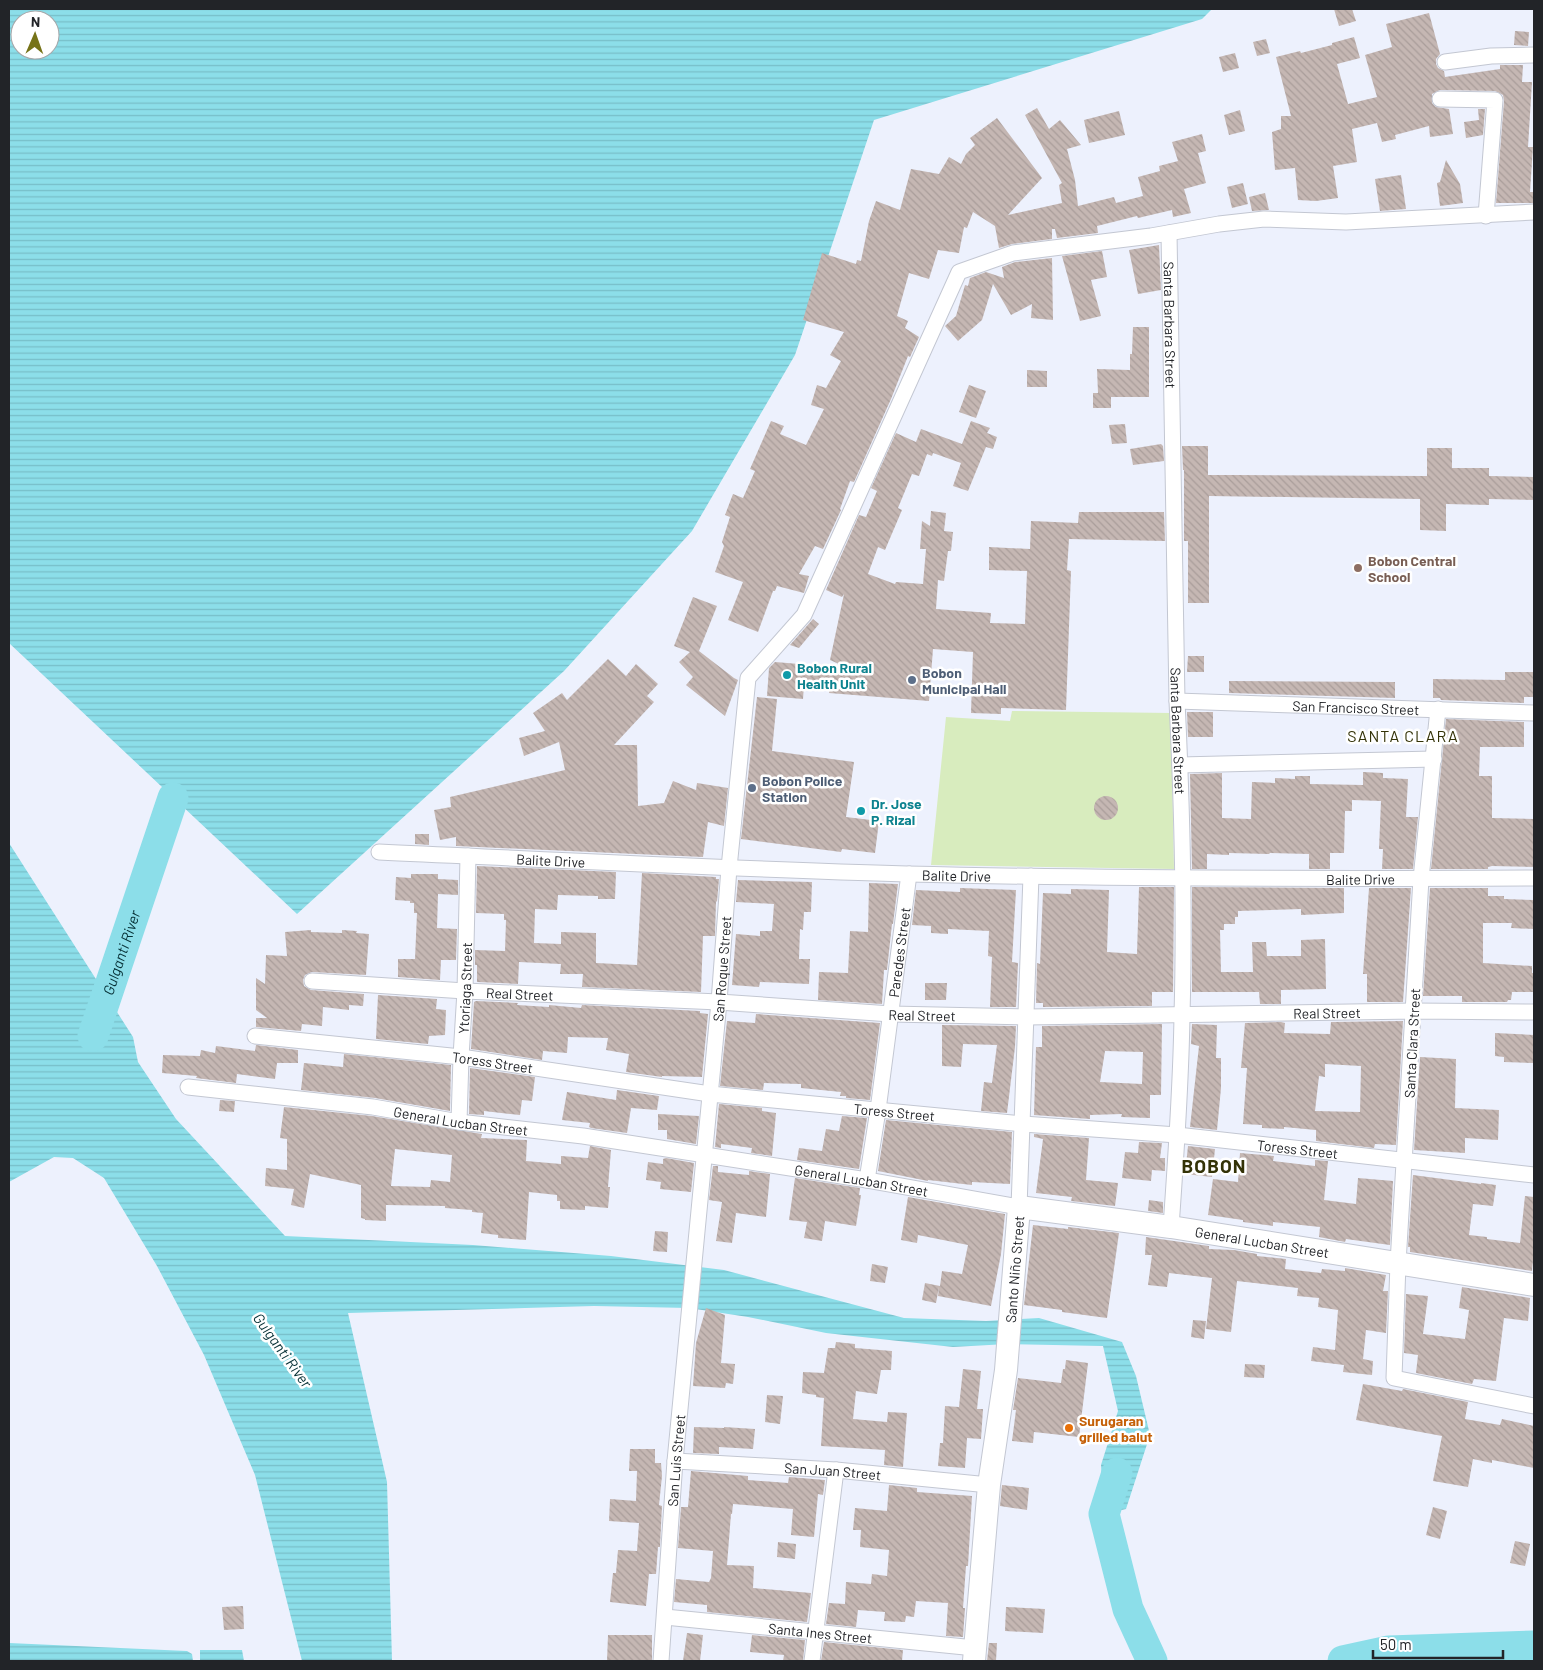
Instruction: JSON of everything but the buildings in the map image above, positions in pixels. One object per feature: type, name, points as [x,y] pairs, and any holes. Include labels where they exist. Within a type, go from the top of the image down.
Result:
[{"type":"street","points":[[1445,62],[1490,56],[1534,55]]},
{"type":"street","points":[[1440,99],[1495,100],[1486,216]]},
{"type":"street","points":[[1169,233],[1219,224],[1264,219],[1346,222],[1534,212]]},
{"type":"street","name":"San Roque Street","points":[[693,1259],[719,1002],[729,868],[748,678],[804,615],[960,272],[1013,253],[1169,233]]},
{"type":"street","name":"Santa Barbara Street","points":[[1169,233],[1177,700],[1183,878],[1182,1016],[1171,1228]]},
{"type":"street","name":"San Francisco Street","points":[[1177,700],[1534,713]]},
{"type":"street","name":"Santa Clara Street","points":[[1438,709],[1422,879],[1398,1263],[1394,1378],[1534,1406]]},
{"type":"street","points":[[1180,765],[1434,759]]},
{"type":"street","name":"Balite Drive","points":[[379,852],[909,874],[1183,878],[1534,878]]},
{"type":"street","name":"Ytoriaga Street","points":[[459,1122],[465,992],[468,856]]},
{"type":"street","name":"Paredes Street","points":[[867,1180],[909,874]]},
{"type":"street","name":"Santo Niño Street","points":[[975,1655],[989,1485],[1006,1370],[1019,1207],[1032,876]]},
{"type":"street","name":"Real Street","points":[[312,981],[465,992],[719,1002],[891,1014],[1027,1017],[1534,1012]]},
{"type":"street","name":"Toress Street","points":[[255,1036],[461,1057],[710,1094],[1023,1124],[1177,1135],[1534,1175]]},
{"type":"street","name":"General Lucban Street","points":[[188,1087],[373,1107],[459,1122],[583,1136],[867,1180],[1019,1207],[1171,1228],[1534,1285]]},
{"type":"street","name":"San Luis Street","points":[[661,1661],[674,1461],[688,1334],[693,1259]]},
{"type":"street","name":"San Juan Street","points":[[674,1461],[836,1470],[989,1485]]},
{"type":"street","points":[[812,1661],[836,1470]]},
{"type":"street","name":"Santa Ines Street","points":[[665,1617],[816,1632],[975,1655]]},
{"type":"green space","points":[[1012,711],[1171,713],[1174,869],[931,865],[946,717],[1010,721]]},
{"type":"water","points":[[9,9],[1212,9],[1202,19],[874,120],[795,355],[692,531],[564,671],[297,914],[9,643]]},
{"type":"water","points":[[9,843],[133,1037],[138,1062],[176,1119],[285,1236],[473,1245],[611,1256],[724,1270],[904,1318],[986,1321],[1039,1318],[1122,1342],[1136,1376],[1150,1435],[1126,1509],[1104,1514],[1101,1465],[1118,1411],[1103,1346],[1007,1344],[953,1347],[826,1333],[748,1317],[689,1308],[594,1306],[348,1313],[387,1482],[392,1661],[302,1661],[255,1475],[204,1355],[157,1266],[104,1178],[73,1158],[54,1157],[9,1182]]},
{"type":"water","points":[[9,1643],[187,1651],[192,1654],[193,1661],[9,1661]]},
{"type":"water","points":[[200,1650],[242,1650],[244,1661],[200,1661]]},
{"type":"waterway","name":"Gulganti River","points":[[93,1036],[173,798]]},
{"type":"waterway","points":[[1117,1473],[1104,1514],[1128,1609],[1152,1661]]},
{"type":"waterway","points":[[1343,1661],[1389,1651],[1534,1646]]},
{"type":"place","name":"Bobon Central School","points":[[1358,568]]},
{"type":"place","name":"Bobon Rural Health Unit","points":[[787,675]]},
{"type":"place","name":"Bobon Municipal Hall","points":[[912,680]]},
{"type":"place","name":"Bobon Police Station","points":[[752,788]]},
{"type":"place","name":"Dr. Jose P. Rizal","points":[[861,811]]},
{"type":"place","name":"Surugaran grilled balut","points":[[1069,1428]]},
{"type":"district","name":"SANTA CLARA","points":[[1403,735]]},
{"type":"district","name":"BOBON","points":[[1214,1165]]}]
